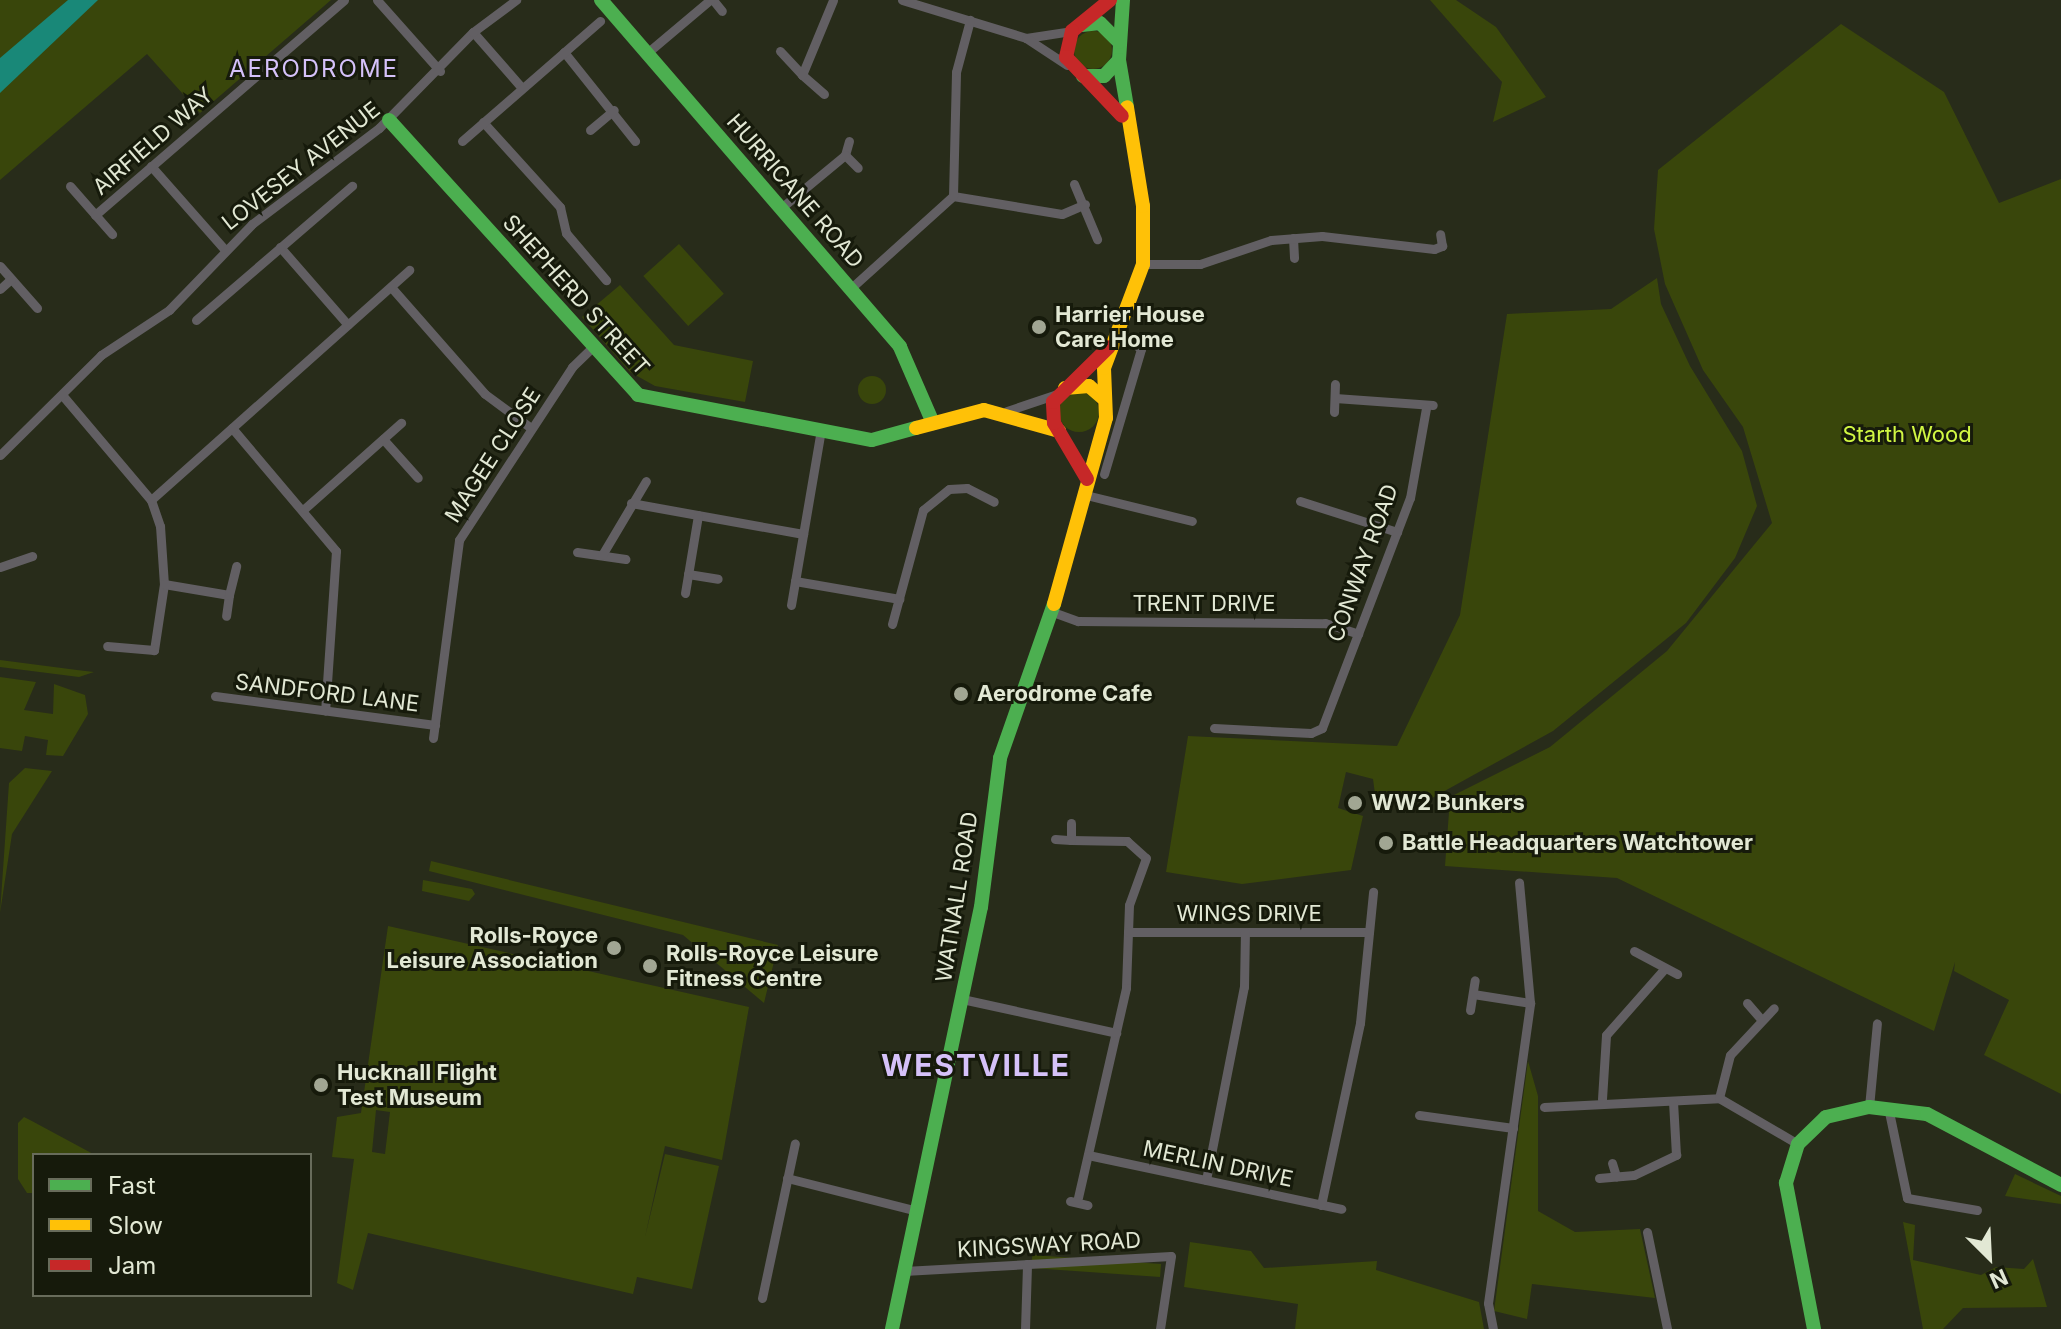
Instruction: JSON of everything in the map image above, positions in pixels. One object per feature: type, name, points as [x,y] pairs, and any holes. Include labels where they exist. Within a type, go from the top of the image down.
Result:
[{"type":"main road","name":"HURRICANE ROAD","points":[[601,0],[900,347],[933,423]]},
{"type":"main road","points":[[1110,0],[1077,28],[1065,47],[1076,72],[1104,76],[1119,60]]},
{"type":"main road","name":"WATNALL ROAD","points":[[1062,390],[1110,345],[1143,264],[1143,206],[1124,120],[1119,60],[1123,0]]},
{"type":"main road","points":[[1077,28],[1109,27],[1120,44]]},
{"type":"main road","name":"WATNALL ROAD","points":[[1076,72],[1104,89],[1124,120]]},
{"type":"main road","name":"SHEPHERD STREET","points":[[389,120],[592,348],[638,395],[884,440],[963,413],[1007,411],[1063,434]]},
{"type":"main road","name":"WATNALL ROAD","points":[[892,1329],[962,999],[1000,758],[1050,611],[1102,427],[1110,345]]},
{"type":"main road","points":[[1086,487],[1051,413],[1062,390],[1089,386],[1103,398]]},
{"type":"main road","points":[[1063,434],[1086,438],[1102,427]]},
{"type":"main road","points":[[1814,1329],[1786,1197],[1798,1144],[1826,1117],[1869,1107],[1888,1107],[1950,1124],[2061,1185]]},
{"type":"street","name":"AIRFIELD WAY","points":[[95,215],[344,0]]},
{"type":"street","points":[[377,0],[440,71]]},
{"type":"street","name":"LOVESEY AVENUE","points":[[0,455],[101,355],[199,283],[225,250],[389,120],[440,71],[473,32],[516,0]]},
{"type":"street","points":[[647,53],[712,0],[722,11]]},
{"type":"street","points":[[802,75],[833,0]]},
{"type":"street","points":[[902,0],[1026,38],[1076,72]]},
{"type":"street","points":[[850,289],[953,196],[956,72],[970,20]]},
{"type":"street","points":[[462,141],[600,21]]},
{"type":"street","points":[[1026,38],[1077,28]]},
{"type":"street","points":[[473,32],[522,88]]},
{"type":"street","points":[[780,51],[824,94]]},
{"type":"street","points":[[564,52],[614,110],[635,141]]},
{"type":"street","points":[[590,130],[614,110]]},
{"type":"street","points":[[483,122],[560,207],[566,233],[606,280]]},
{"type":"street","points":[[781,208],[845,155],[849,141]]},
{"type":"street","points":[[845,155],[858,168]]},
{"type":"street","points":[[151,166],[225,250]]},
{"type":"street","points":[[1074,184],[1085,204],[1097,239]]},
{"type":"street","points":[[70,186],[112,234]]},
{"type":"street","points":[[196,320],[352,186]]},
{"type":"street","points":[[953,196],[1062,214],[1085,204]]},
{"type":"street","points":[[1143,264],[1200,264],[1293,238],[1383,237],[1425,249],[1442,246],[1440,234]]},
{"type":"street","points":[[1293,238],[1294,258]]},
{"type":"street","points":[[280,247],[348,325]]},
{"type":"street","points":[[0,266],[37,308]]},
{"type":"street","points":[[151,500],[409,270]]},
{"type":"street","points":[[0,289],[11,279]]},
{"type":"street","points":[[391,287],[485,394],[531,428]]},
{"type":"street","points":[[1104,474],[1141,349],[1118,331]]},
{"type":"street","name":"MAGEE CLOSE","points":[[433,738],[459,540],[531,428],[592,348]]},
{"type":"street","points":[[1334,412],[1335,384]]},
{"type":"street","name":"SHEPHERD STREET","points":[[1007,411],[1062,390]]},
{"type":"street","points":[[63,396],[151,500],[164,584],[154,650],[107,646]]},
{"type":"street","name":"CONWAY ROAD","points":[[1214,728],[1311,733],[1322,728],[1397,532],[1430,406],[1411,399],[1335,398]]},
{"type":"street","points":[[304,509],[401,423]]},
{"type":"street","points":[[232,428],[304,509],[340,566],[325,711]]},
{"type":"street","points":[[791,605],[821,430]]},
{"type":"street","points":[[383,439],[418,478]]},
{"type":"street","points":[[602,555],[646,481]]},
{"type":"street","points":[[1086,487],[1192,521]]},
{"type":"street","points":[[892,624],[916,524],[933,499],[967,488],[994,502]]},
{"type":"street","points":[[1300,501],[1397,532]]},
{"type":"street","points":[[631,503],[803,534]]},
{"type":"street","points":[[685,593],[698,515]]},
{"type":"street","points":[[577,552],[625,559]]},
{"type":"street","points":[[0,567],[32,556]]},
{"type":"street","points":[[226,616],[236,566]]},
{"type":"street","points":[[688,574],[718,579]]},
{"type":"street","points":[[795,581],[899,599]]},
{"type":"street","points":[[164,584],[229,595]]},
{"type":"street","name":"TRENT DRIVE","points":[[1050,611],[1078,621],[1325,623],[1358,634]]},
{"type":"street","name":"SANDFORD LANE","points":[[215,696],[435,725]]},
{"type":"street","points":[[1071,823],[1071,840]]},
{"type":"street","points":[[1055,839],[1127,841],[1146,858],[1134,882],[1116,1033],[1088,1155],[1074,1200],[1088,1205]]},
{"type":"street","points":[[1493,1329],[1488,1303],[1530,1003],[1519,882]]},
{"type":"street","points":[[1321,1205],[1360,1023],[1373,892]]},
{"type":"street","name":"WINGS DRIVE","points":[[1128,932],[1369,932]]},
{"type":"street","points":[[1206,1180],[1244,987],[1245,932]]},
{"type":"street","points":[[1634,951],[1677,974]]},
{"type":"street","points":[[1602,1099],[1606,1035],[1665,968]]},
{"type":"street","points":[[1470,1010],[1475,980]]},
{"type":"street","points":[[1473,994],[1530,1003]]},
{"type":"street","points":[[962,999],[1116,1033]]},
{"type":"street","points":[[1747,1003],[1760,1018]]},
{"type":"street","points":[[1719,1098],[1730,1055],[1760,1018],[1774,1008]]},
{"type":"street","points":[[1869,1107],[1877,1023]]},
{"type":"street","points":[[1544,1107],[1602,1099],[1673,1102],[1719,1098],[1798,1144]]},
{"type":"street","points":[[1599,1178],[1616,1176],[1676,1155],[1673,1102]]},
{"type":"street","points":[[1888,1107],[1907,1198],[1977,1210]]},
{"type":"street","points":[[1419,1115],[1513,1128]]},
{"type":"street","points":[[762,1298],[795,1143]]},
{"type":"street","name":"MERLIN DRIVE","points":[[1088,1155],[1341,1209]]},
{"type":"street","points":[[1612,1163],[1616,1176]]},
{"type":"street","points":[[787,1178],[917,1211]]},
{"type":"street","points":[[1647,1232],[1667,1329]]},
{"type":"street","name":"KINGSWAY ROAD","points":[[904,1271],[1171,1256],[1160,1329]]},
{"type":"street","points":[[1025,1329],[1027,1264]]},
{"type":"green space","points":[[0,0],[331,0],[200,113],[147,54],[0,180]]},
{"type":"green space","points":[[1430,0],[1456,0],[1496,27],[1546,97],[1493,122],[1502,82]]},
{"type":"green space","name":"Starth Wood","points":[[1841,24],[1944,92],[1999,203],[2061,179],[2061,1094],[1984,1055],[2009,1000],[1954,971],[1955,962],[1934,1031],[1617,878],[1445,866],[1449,812],[1438,803],[1550,747],[1667,651],[1772,523],[1743,427],[1703,370],[1665,284],[1654,229],[1658,170]]},
{"type":"green space","points":[[1093,31],[1106,37],[1112,50],[1106,63],[1093,69],[1080,63],[1074,50],[1080,37]]},
{"type":"green space","points":[[679,244],[724,294],[688,326],[643,276]]},
{"type":"green space","points":[[1657,278],[1661,304],[1690,366],[1742,451],[1757,506],[1735,558],[1686,623],[1553,731],[1432,798],[1375,794],[1373,779],[1346,772],[1338,808],[1363,816],[1351,870],[1242,884],[1166,872],[1188,736],[1397,746],[1460,615],[1507,314],[1611,309]]},
{"type":"green space","points":[[620,285],[674,345],[753,361],[745,402],[655,386],[630,372],[582,317]]},
{"type":"green space","points":[[872,376],[882,380],[886,390],[882,400],[872,404],[862,400],[858,390],[862,380]]},
{"type":"green space","points":[[1079,392],[1093,398],[1099,412],[1093,426],[1079,432],[1065,426],[1059,412],[1065,398]]},
{"type":"green space","points":[[0,660],[94,672],[79,677],[0,667]]},
{"type":"green space","points":[[0,677],[36,682],[24,710],[53,714],[54,684],[85,695],[88,714],[63,756],[46,755],[48,740],[25,736],[22,751],[0,748]]},
{"type":"green space","points":[[25,768],[52,771],[12,834],[0,913],[9,783]]},
{"type":"green space","points":[[431,861],[778,945],[764,1003],[683,935],[429,871]]},
{"type":"green space","points":[[423,880],[472,889],[475,894],[469,901],[422,891]]},
{"type":"green space","points":[[388,926],[749,1007],[722,1160],[665,1146],[645,1237],[665,1154],[719,1166],[692,1289],[637,1277],[633,1294],[368,1233],[353,1290],[337,1283],[354,1159],[332,1157],[337,1117],[361,1113]],"holes":[[[376,1110],[390,1112],[385,1154],[372,1152]]]},
{"type":"green space","points":[[1528,1061],[1538,1096],[1538,1211],[1575,1232],[1640,1229],[1655,1298],[1532,1284],[1527,1319],[1494,1311]]},
{"type":"green space","points":[[24,1117],[91,1153],[32,1153],[32,1193],[27,1193],[18,1179],[18,1123]]},
{"type":"green space","points":[[2015,1174],[2061,1196],[2061,1204],[2005,1196]]},
{"type":"green space","points":[[1903,1222],[1915,1225],[1913,1260],[1981,1275],[1996,1267],[2024,1269],[2033,1259],[2047,1307],[1963,1308],[1943,1329],[1923,1329]]},
{"type":"green space","points":[[1190,1242],[1251,1251],[1264,1268],[1377,1261],[1376,1270],[1479,1302],[1484,1329],[1295,1329],[1298,1304],[1184,1287]]},
{"type":"green space","points":[[1032,1255],[1161,1264],[1160,1277],[1031,1268]]},
{"type":"water","points":[[68,0],[98,0],[0,93],[0,58]]},
{"type":"traffic: fast","points":[[601,0],[900,347],[933,423]]},
{"type":"traffic: fast","points":[[1123,0],[1119,60],[1127,107]]},
{"type":"traffic: fast","points":[[1082,25],[1100,23],[1119,42]]},
{"type":"traffic: fast","points":[[1083,76],[1104,76],[1119,60]]},
{"type":"traffic: fast","points":[[389,120],[638,395],[872,440],[916,428]]},
{"type":"traffic: fast","points":[[892,1329],[981,907],[1000,758],[1054,604]]},
{"type":"traffic: fast","points":[[1814,1329],[1786,1183],[1798,1144],[1826,1117],[1869,1107],[1927,1114],[2061,1185]]},
{"type":"traffic: slow","points":[[1054,604],[1106,418],[1104,368],[1143,264],[1143,206],[1127,107]]},
{"type":"traffic: slow","points":[[1065,388],[1089,386],[1103,398]]},
{"type":"traffic: slow","points":[[916,428],[984,410],[1059,431]]},
{"type":"traffic: jam","points":[[1110,0],[1072,31],[1066,57],[1122,116]]},
{"type":"traffic: jam","points":[[1087,479],[1054,423],[1053,402],[1109,347]]},
{"type":"place","name":"Harrier House Care Home","points":[[1039,327]]},
{"type":"place","name":"Aerodrome Cafe","points":[[961,694]]},
{"type":"place","name":"WW2 Bunkers","points":[[1355,803]]},
{"type":"place","name":"Battle Headquarters Watchtower","points":[[1386,843]]},
{"type":"place","name":"Rolls-Royce Leisure Association","points":[[614,948]]},
{"type":"place","name":"Rolls-Royce Leisure Fitness Centre","points":[[650,966]]},
{"type":"place","name":"Hucknall Flight Test Museum","points":[[321,1085]]},
{"type":"district","name":"AERODROME","points":[[314,69]]},
{"type":"district","name":"WESTVILLE","points":[[976,1065]]}]
